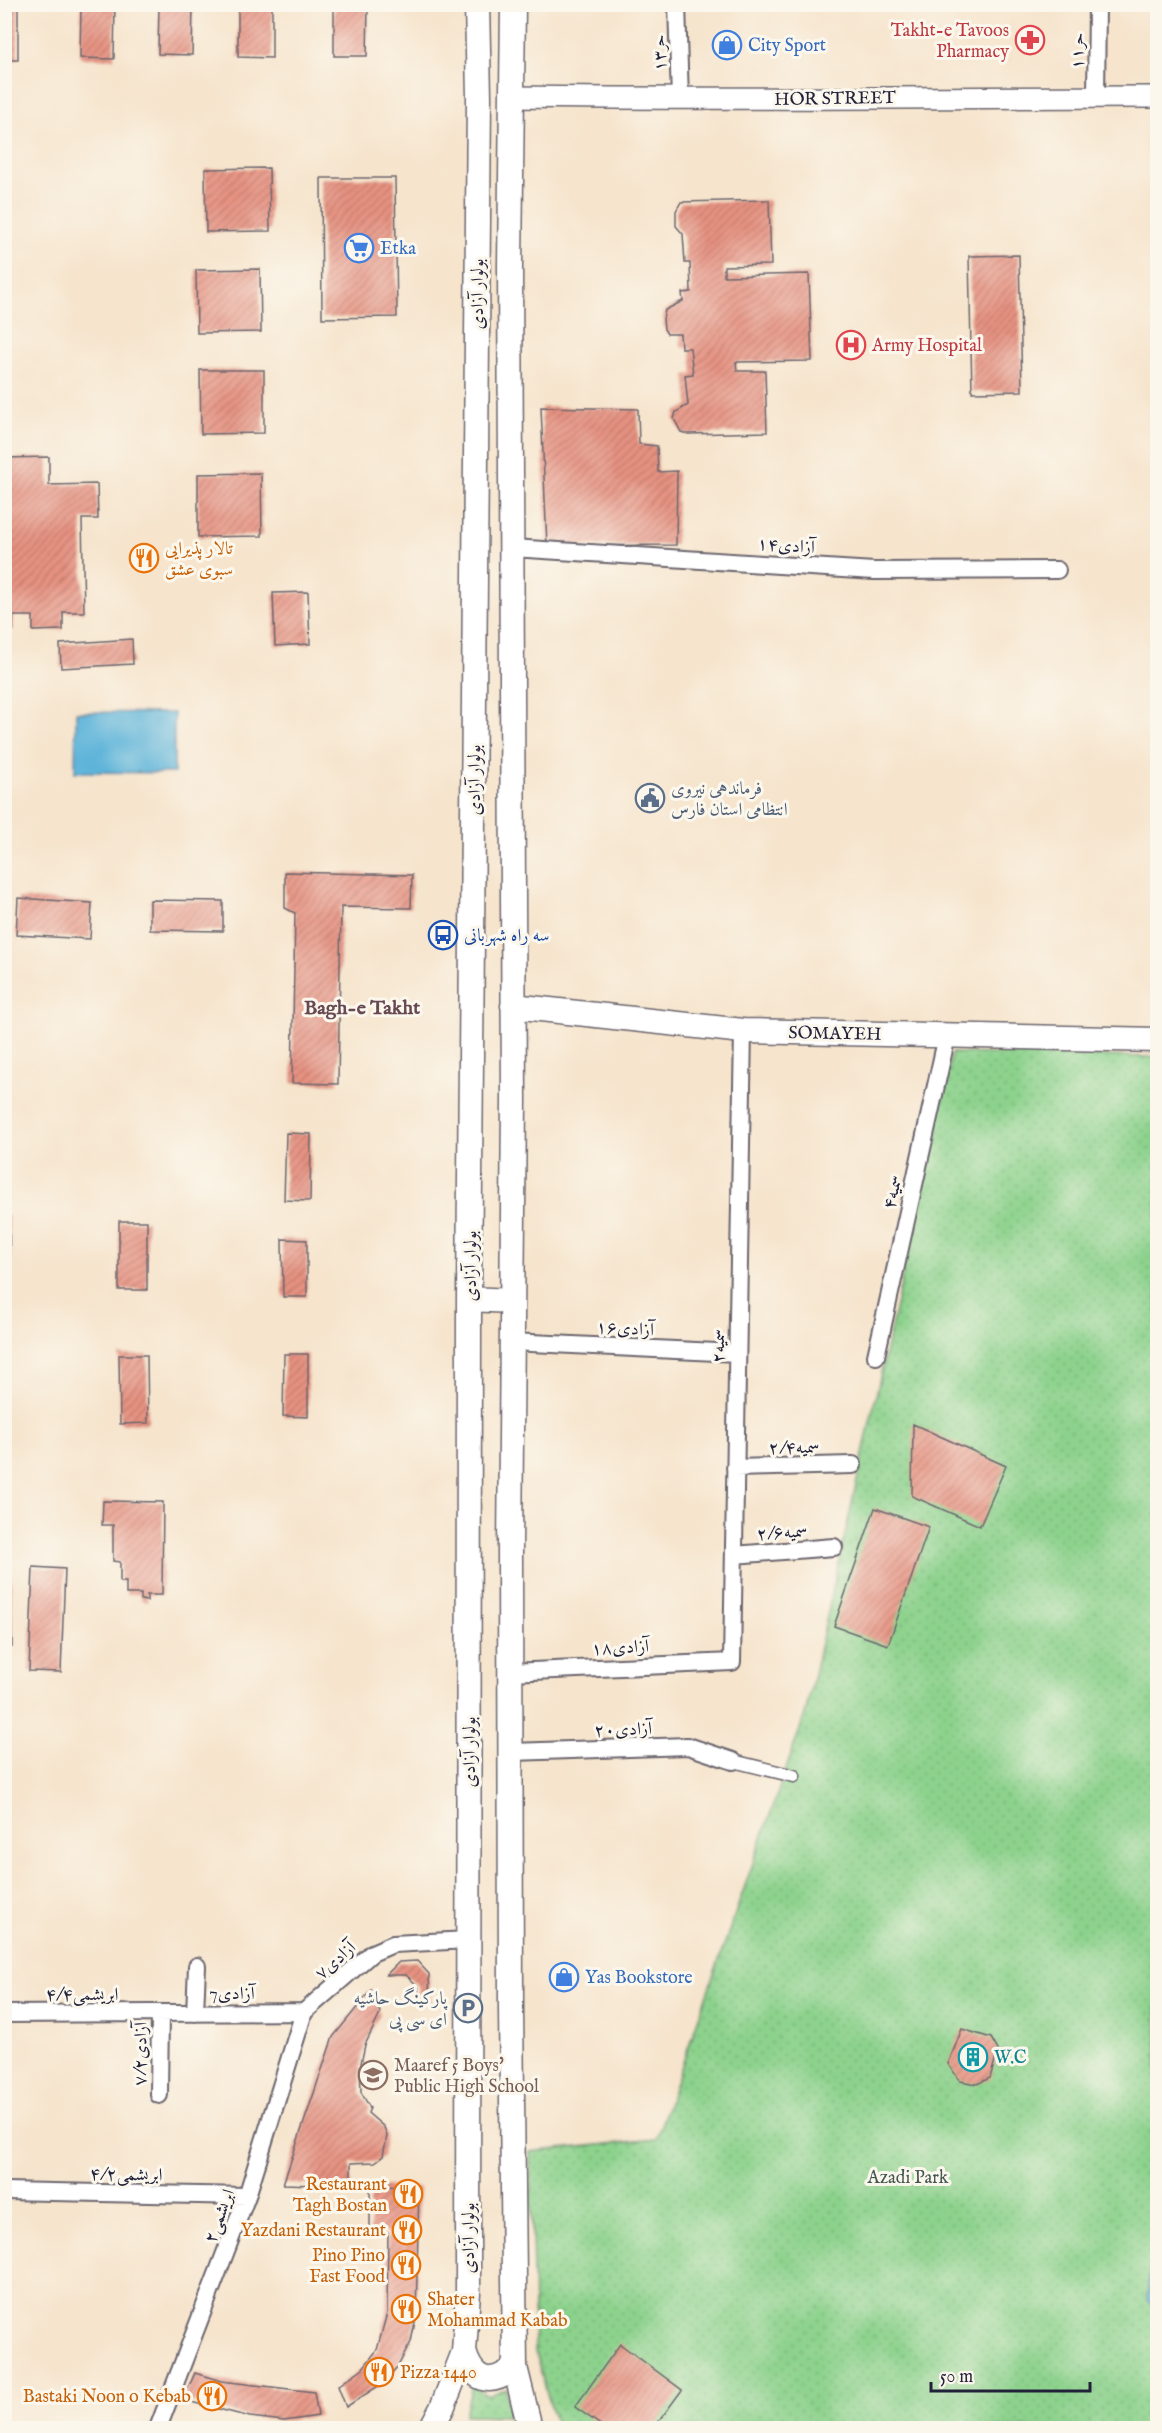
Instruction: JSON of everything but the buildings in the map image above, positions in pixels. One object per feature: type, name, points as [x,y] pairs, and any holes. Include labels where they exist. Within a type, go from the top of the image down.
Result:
[{"type":"main road","name":"بولوار آزادی","points":[[431,2428],[442,2408],[464,2352],[468,2292],[469,1299],[479,97],[477,4]]},
{"type":"main road","name":"بولوار آزادی","points":[[513,4],[510,266],[513,1006],[511,2009],[515,2367],[530,2428]]},
{"type":"main road","points":[[479,97],[512,97]]},
{"type":"main road","name":"SOMAYEH","points":[[513,1006],[743,1031],[1158,1040]]},
{"type":"main road","points":[[469,1299],[512,1301]]},
{"type":"main road","points":[[464,2352],[469,2369],[483,2379],[501,2378],[515,2367]]},
{"type":"street","name":"حر۱۳","points":[[677,4],[680,100]]},
{"type":"street","name":"حر۱۱","points":[[1096,97],[1097,4]]},
{"type":"street","name":"HOR STREET","points":[[512,97],[680,100],[1158,97]]},
{"type":"street","name":"آزادی۱۴","points":[[512,548],[874,571],[1057,570]]},
{"type":"street","name":"۲سمیه","points":[[732,1662],[743,1031]]},
{"type":"street","name":"سمیه۴","points":[[876,1356],[947,1036]]},
{"type":"street","name":"آزادی۱۶","points":[[511,1342],[737,1353]]},
{"type":"street","name":"سمیه۲/۴","points":[[735,1468],[853,1465]]},
{"type":"street","name":"سمیه۲/۶","points":[[734,1555],[834,1547]]},
{"type":"street","name":"آزادی۱۸","points":[[510,1672],[732,1662]]},
{"type":"street","name":"آزادی۲۰","points":[[512,1752],[688,1746],[734,1761]]},
{"type":"street","points":[[734,1761],[794,1776]]},
{"type":"street","name":"آزادی۷","points":[[304,2012],[372,1953],[382,1948],[393,1944],[468,1940]]},
{"type":"street","points":[[195,2013],[197,1966]]},
{"type":"street","name":"7آزادی","points":[[160,2013],[304,2012]]},
{"type":"street","name":"ابریشمی۲","points":[[158,2428],[247,2196],[304,2012]]},
{"type":"street","name":"ابریشمی۴/۴","points":[[4,2014],[160,2013]]},
{"type":"street","name":"۷/۲آزادی","points":[[159,2095],[160,2013]]},
{"type":"street","name":"ابریشمی۴/۲","points":[[4,2191],[247,2196]]},
{"type":"green space","name":"Azadi Park","points":[[952,1053],[1157,1057],[1157,2428],[557,2428],[535,2352],[530,2152],[656,2139],[805,1715]]},
{"type":"green space","points":[[472,2385],[488,2396],[506,2388],[510,2416],[465,2415]]},
{"type":"water","points":[[76,712],[174,713],[174,773],[75,772]]},
{"type":"water","points":[[1157,2248],[1157,2310],[1147,2300],[1150,2264]]},
{"type":"place","name":"Takht-e Tavoos Pharmacy","points":[[1030,40]]},
{"type":"place","name":"City Sport","points":[[727,45]]},
{"type":"place","name":"Etka","points":[[359,248]]},
{"type":"place","name":"Army Hospital","points":[[851,345]]},
{"type":"place","name":"تالار پذیرایی سبوی عشق","points":[[144,558]]},
{"type":"place","name":"فرماندهی نیروی انتظامی استان فارس","points":[[650,798]]},
{"type":"place","name":"سه راه شهربانی","points":[[443,935]]},
{"type":"place","name":"Yas Bookstore","points":[[564,1977]]},
{"type":"place","name":"پارکینگ حاشیه ای سی پی","points":[[468,2008]]},
{"type":"place","name":"W.C","points":[[973,2057]]},
{"type":"place","name":"Maaref 5 Boys' Public High School","points":[[373,2075]]},
{"type":"place","name":"Restaurant Tagh Bostan","points":[[408,2194]]},
{"type":"place","name":"Yazdani Restaurant","points":[[407,2230]]},
{"type":"place","name":"Pino Pino Fast Food","points":[[406,2265]]},
{"type":"place","name":"Shater Mohammad Kabab","points":[[406,2309]]},
{"type":"place","name":"Pizza 1440","points":[[379,2372]]},
{"type":"place","name":"Bastaki Noon o Kebab","points":[[212,2396]]},
{"type":"district","name":"Bagh-e Takht","points":[[362,1007]]}]
